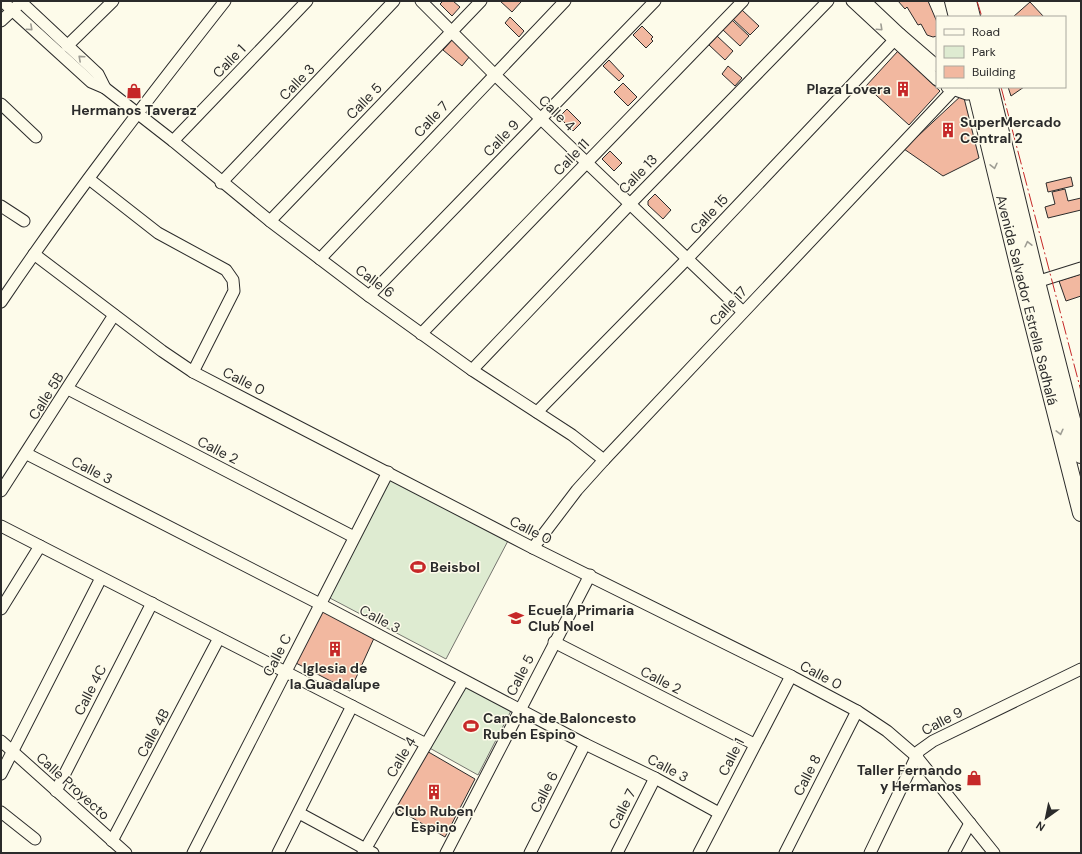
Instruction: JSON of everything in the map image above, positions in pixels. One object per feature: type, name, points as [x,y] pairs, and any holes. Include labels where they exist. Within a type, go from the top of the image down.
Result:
[{"type":"highway","points":[[953,1],[957,16]]},
{"type":"highway","points":[[968,1],[972,16]]},
{"type":"highway","name":"Avenida Salvador Estrella Sadhalá","points":[[983,90],[1030,284],[1081,513]]},
{"type":"highway","points":[[1030,284],[1048,297],[1081,420]]},
{"type":"highway","name":"Avenida Salvador Estrella Sadhalá","points":[[1030,284],[1081,455]]},
{"type":"street","points":[[2,1],[91,82],[105,88]]},
{"type":"street","points":[[1,20],[21,1],[98,74],[105,88]]},
{"type":"street","points":[[67,46],[113,1]]},
{"type":"street","points":[[1,302],[34,254],[137,113],[225,1]]},
{"type":"street","name":"Calle 1","points":[[173,141],[307,1]]},
{"type":"street","name":"Calle 3","points":[[221,183],[394,1]]},
{"type":"street","name":"Calle 4","points":[[421,1],[494,74],[743,312]]},
{"type":"street","name":"Calle 5","points":[[270,221],[481,1]]},
{"type":"street","name":"Calle 7","points":[[320,259],[494,74],[565,1]]},
{"type":"street","name":"Calle 9","points":[[370,296],[655,1]]},
{"type":"street","name":"Calle 11","points":[[421,334],[743,1]]},
{"type":"street","name":"Calle 13","points":[[472,370],[630,204],[828,1]]},
{"type":"street","points":[[852,1],[897,37],[936,65]]},
{"type":"street","points":[[865,1],[936,79]]},
{"type":"street","name":"Calle 15","points":[[537,412],[687,259],[897,37]]},
{"type":"street","name":"Calle 6","points":[[105,88],[173,141],[221,183],[320,259],[421,334],[472,370],[572,435],[604,460]]},
{"type":"street","points":[[950,89],[983,90]]},
{"type":"street","name":"Calle 17","points":[[533,548],[576,490],[950,89]]},
{"type":"street","points":[[1,104],[36,137]]},
{"type":"street","points":[[89,179],[158,233],[220,266],[231,275],[234,280],[234,291],[193,372]]},
{"type":"street","points":[[1,206],[24,220]]},
{"type":"street","name":"Calle 0","points":[[34,254],[162,351],[193,372],[533,548],[791,676],[856,711],[887,731],[916,756],[994,853]]},
{"type":"street","points":[[1030,284],[1081,268]]},
{"type":"street","name":"Calle 5B","points":[[1,491],[68,389],[114,315]]},
{"type":"street","name":"Calle 2","points":[[68,389],[354,537]]},
{"type":"street","name":"Calle 3","points":[[26,454],[320,604],[463,681],[585,744],[655,778],[719,813]]},
{"type":"street","name":"Calle C","points":[[193,853],[284,672],[388,472]]},
{"type":"street","points":[[1,526],[426,744]]},
{"type":"street","points":[[1,609],[40,546]]},
{"type":"street","name":"Calle 5","points":[[446,853],[590,575]]},
{"type":"street","points":[[1,774],[101,578]]},
{"type":"street","name":"Calle 4C","points":[[56,791],[152,603]]},
{"type":"street","name":"Calle 4B","points":[[112,841],[219,638]]},
{"type":"street","name":"Calle 2","points":[[554,642],[754,744]]},
{"type":"street","name":"Calle 9","points":[[870,853],[919,751],[933,741],[1081,669]]},
{"type":"street","name":"Calle 1","points":[[699,853],[754,744],[791,676]]},
{"type":"street","name":"Calle 4","points":[[299,813],[367,851],[426,744],[463,681]]},
{"type":"street","points":[[278,853],[352,706]]},
{"type":"street","name":"Calle 8","points":[[785,853],[856,711]]},
{"type":"street","name":"Calle Proyecto","points":[[1,741],[126,853]]},
{"type":"street","name":"Calle 6","points":[[530,853],[585,744]]},
{"type":"street","name":"Calle 7","points":[[617,853],[655,778]]},
{"type":"street","points":[[1,812],[35,839]]},
{"type":"street","points":[[954,853],[970,823]]},
{"type":"green space","name":"Beisbol","points":[[389,475],[510,537],[446,659],[326,596]]},
{"type":"green space","name":"Cancha de Baloncesto Ruben Espino","points":[[465,680],[514,705],[478,775],[426,746]]},
{"type":"building","points":[[443,1],[453,1],[460,7],[452,16],[440,4]]},
{"type":"building","points":[[500,1],[519,1],[521,2],[512,12]]},
{"type":"building","points":[[898,1],[928,1],[936,20],[936,36],[927,35],[921,24],[918,25],[907,7],[905,9]]},
{"type":"building","points":[[1030,2],[1043,16],[1014,16]]},
{"type":"building","points":[[742,10],[759,26],[750,35],[733,19]]},
{"type":"building","points":[[510,17],[524,31],[519,37],[505,23]]},
{"type":"building","points":[[732,20],[749,36],[740,46],[722,29]]},
{"type":"building","points":[[642,26],[653,37],[651,39],[653,41],[646,48],[633,35]]},
{"type":"building","points":[[717,36],[733,51],[725,60],[709,45]]},
{"type":"building","points":[[452,40],[470,56],[462,66],[443,50]]},
{"type":"building","name":"Plaza Lovera","points":[[898,51],[940,91],[909,125],[866,86]]},
{"type":"building","points":[[609,60],[624,76],[619,81],[603,66]]},
{"type":"building","points":[[728,66],[742,78],[735,86],[722,74]]},
{"type":"building","points":[[623,83],[637,97],[628,106],[614,92]]},
{"type":"building","points":[[1008,88],[1023,88],[1011,96]]},
{"type":"building","name":"SuperMercado Central 2","points":[[963,94],[979,158],[943,176],[904,149]]},
{"type":"building","points":[[567,109],[581,123],[573,131],[559,117]]},
{"type":"building","points":[[610,151],[622,163],[614,171],[602,159]]},
{"type":"building","points":[[1071,177],[1073,186],[1048,192],[1046,183]]},
{"type":"building","points":[[1065,189],[1068,201],[1081,198],[1081,210],[1048,218],[1045,207],[1055,204],[1052,192]]},
{"type":"building","points":[[655,194],[671,210],[663,219],[648,205],[648,201]]},
{"type":"building","points":[[1081,274],[1081,296],[1066,301],[1059,281]]},
{"type":"building","name":"Iglesia de la Guadalupe","points":[[321,608],[375,636],[350,691],[294,662]]},
{"type":"building","name":"Club Ruben Espino","points":[[425,750],[475,779],[445,837],[392,806]]},
{"type":"power","points":[[977,1],[982,16]]},
{"type":"power","points":[[1001,88],[1081,391]]},
{"type":"place","name":"Plaza Lovera","points":[[903,89]]},
{"type":"place","name":"Hermanos Taveraz","points":[[134,91]]},
{"type":"place","name":"SuperMercado Central 2","points":[[948,130]]},
{"type":"place","name":"Beisbol","points":[[418,567]]},
{"type":"place","name":"Ecuela Primaria Club Noel","points":[[516,618]]},
{"type":"place","name":"Iglesia de la Guadalupe","points":[[335,649]]},
{"type":"place","name":"Cancha de Baloncesto Ruben Espino","points":[[471,726]]},
{"type":"place","name":"Taller Fernando y Hermanos","points":[[974,778]]},
{"type":"place","name":"Club Ruben Espino","points":[[434,792]]}]
